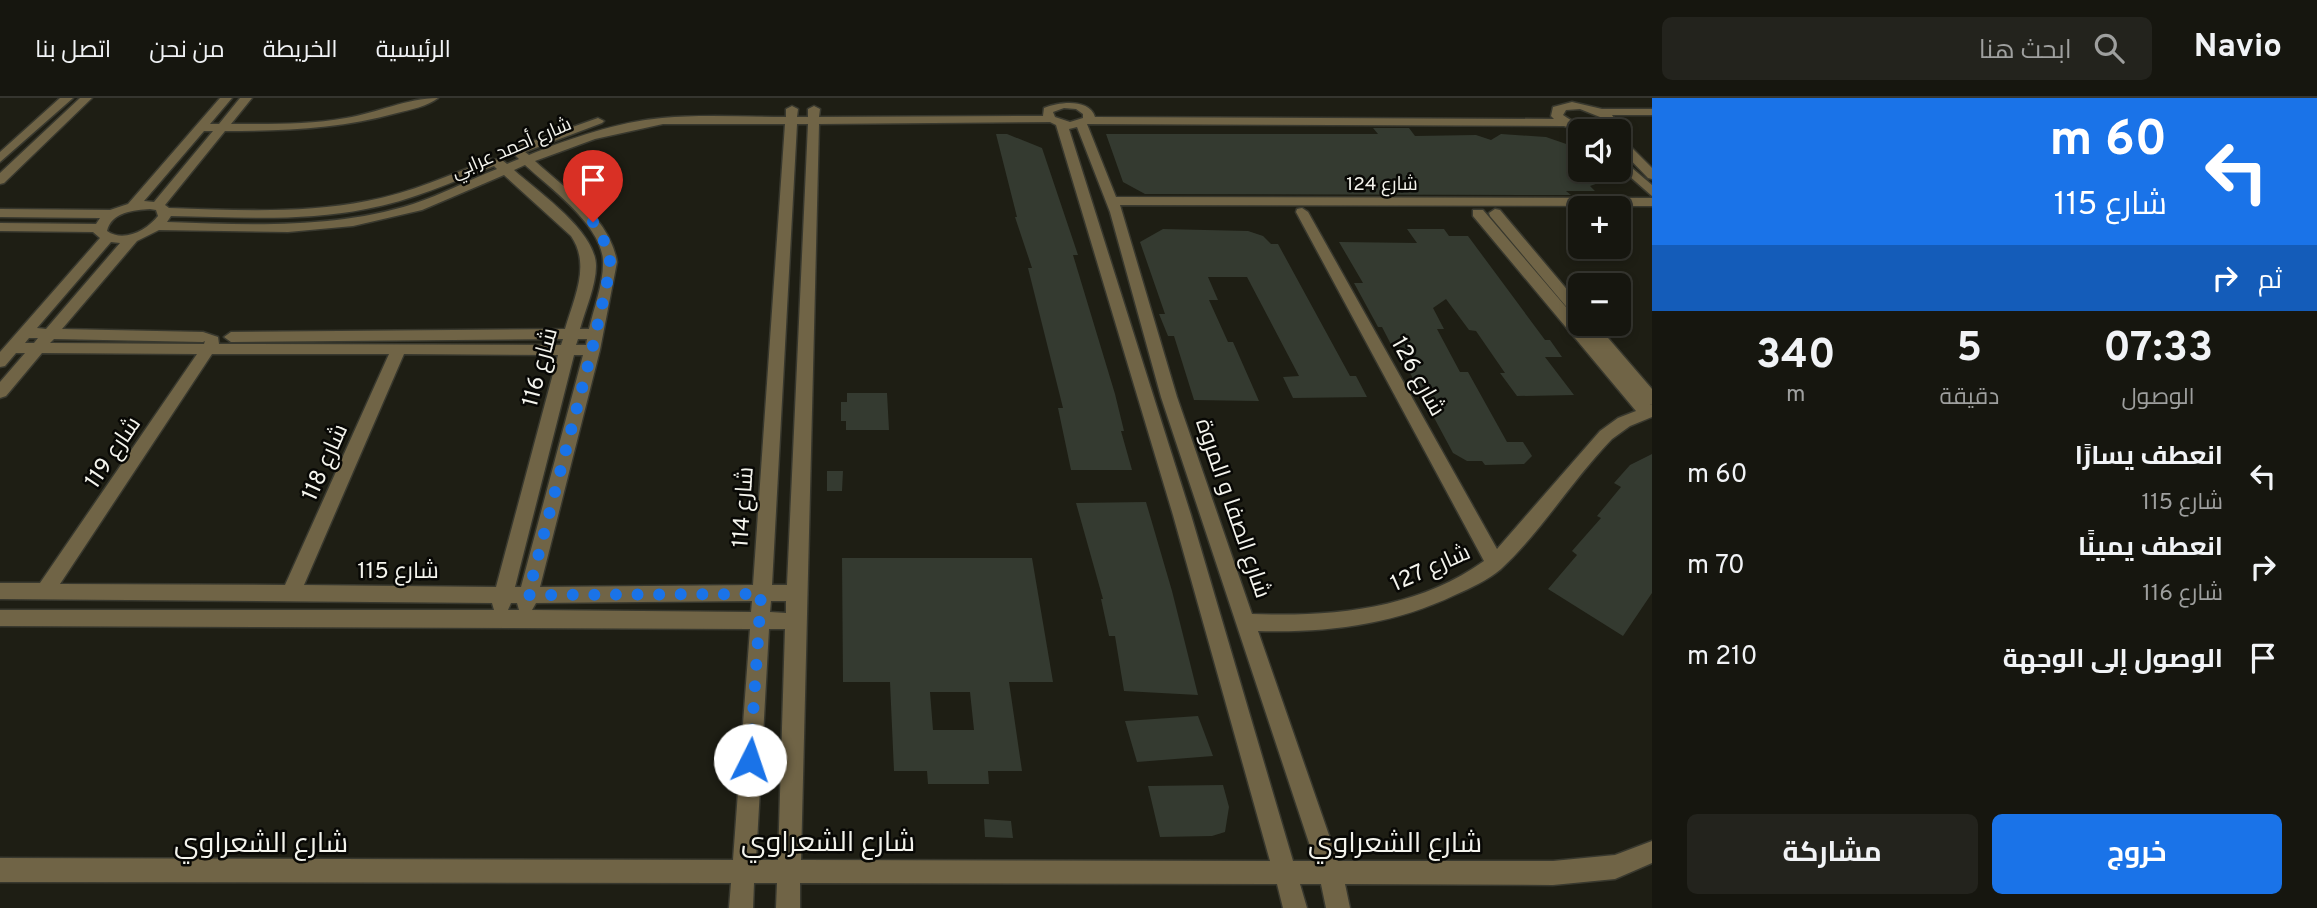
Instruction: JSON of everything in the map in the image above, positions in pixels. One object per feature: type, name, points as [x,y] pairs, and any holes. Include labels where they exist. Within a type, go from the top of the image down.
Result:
[{"type":"street","points":[[0,213],[113,214],[132,206],[226,98]]},
{"type":"street","points":[[0,392],[132,238],[163,221],[161,209],[246,98]]},
{"type":"street","points":[[402,110],[409,98]]},
{"type":"street","points":[[202,127],[327,126],[402,110],[432,98]]},
{"type":"street","points":[[0,158],[66,99],[84,99]]},
{"type":"street","points":[[0,180],[84,99]]},
{"type":"street","points":[[1564,104],[1565,123]]},
{"type":"street","points":[[1055,111],[1564,104],[1601,113],[1652,112]]},
{"type":"street","points":[[1055,111],[1568,124]]},
{"type":"street","points":[[1055,111],[1172,476],[1295,908]]},
{"type":"street","name":"شارع أحمد عرابي","points":[[157,226],[292,229],[357,222],[420,206],[522,156],[642,123],[791,114],[1055,111]]},
{"type":"street","name":"شارع الصفا و المروة","points":[[1080,112],[1114,206],[1169,397],[1330,872],[1338,908]]},
{"type":"street","points":[[1600,119],[1601,113]]},
{"type":"street","name":"شارع 114","points":[[741,908],[784,267],[791,114]]},
{"type":"street","points":[[788,908],[795,621],[814,114]]},
{"type":"street","points":[[1631,126],[1652,123]]},
{"type":"street","points":[[1631,154],[1652,175]]},
{"type":"street","name":"شارع 116","points":[[522,156],[593,222],[608,248],[610,262],[594,342],[522,618]]},
{"type":"street","name":"شارع أحمد عرابي","points":[[132,206],[296,214],[331,211],[402,197],[501,165]]},
{"type":"street","name":"شارع 116","points":[[497,619],[587,278],[586,248],[570,226],[501,165]]},
{"type":"street","points":[[1631,172],[1652,192]]},
{"type":"street","name":"شارع 124","points":[[1114,206],[1652,202]]},
{"type":"street","name":"شارع 124","points":[[1114,206],[1301,212],[1568,213]]},
{"type":"street","name":"شارع 126","points":[[1301,212],[1495,563]]},
{"type":"street","points":[[1479,213],[1650,408]]},
{"type":"street","points":[[1495,213],[1568,300]]},
{"type":"street","points":[[1631,213],[1652,213]]},
{"type":"street","points":[[0,362],[103,233],[113,214]]},
{"type":"street","points":[[0,227],[103,233],[132,238]]},
{"type":"street","points":[[784,267],[807,266]]},
{"type":"street","points":[[25,333],[399,349],[569,342]]},
{"type":"street","points":[[1597,336],[1650,408]]},
{"type":"street","points":[[12,348],[212,343],[594,342]]},
{"type":"street","name":"شارع 119","points":[[45,591],[212,343]]},
{"type":"street","name":"شارع 118","points":[[291,594],[399,349]]},
{"type":"street","points":[[1145,396],[1169,397]]},
{"type":"street","name":"شارع 127","points":[[1247,622],[1308,625],[1354,620],[1436,597],[1495,563],[1590,449],[1624,422],[1650,408]]},
{"type":"street","name":"شارع 115","points":[[0,591],[503,595],[796,593]]},
{"type":"street","points":[[0,618],[795,621]]},
{"type":"street","name":"شارع الشعراوي","points":[[0,870],[1553,873],[1615,867],[1652,852]]},
{"type":"building","points":[[1373,128],[1409,128],[1415,136],[1476,135],[1491,140],[1501,134],[1546,137],[1568,145],[1568,182],[1601,182],[1590,186],[1595,191],[1566,191],[1571,195],[1145,194],[1123,182],[1106,134],[1378,134]]},
{"type":"building","points":[[996,134],[1007,134],[1042,148],[1078,255],[1073,255],[1115,394],[1124,431],[1121,431],[1132,470],[1071,470],[1058,408],[1063,408],[1028,268],[1032,268],[1015,217]]},
{"type":"building","points":[[1163,229],[1248,231],[1263,236],[1271,244],[1278,244],[1350,376],[1356,376],[1367,397],[1293,398],[1283,377],[1299,376],[1247,277],[1208,277],[1218,300],[1209,300],[1228,342],[1233,342],[1259,401],[1194,400],[1174,336],[1168,336],[1159,314],[1165,314],[1140,242]]},
{"type":"building","points":[[1407,229],[1444,229],[1449,236],[1468,236],[1545,340],[1550,340],[1562,357],[1545,357],[1574,395],[1517,396],[1500,373],[1505,373],[1476,331],[1469,330],[1446,299],[1433,308],[1444,329],[1437,329],[1460,372],[1468,372],[1507,442],[1523,442],[1532,456],[1524,464],[1485,465],[1482,461],[1467,461],[1453,453],[1402,358],[1398,358],[1382,327],[1378,327],[1354,283],[1363,283],[1339,242],[1417,243]]},
{"type":"building","points":[[847,393],[887,393],[889,430],[846,430],[846,421],[841,421],[841,402],[847,402]]},
{"type":"building","points":[[1652,454],[1652,593],[1623,636],[1548,589],[1577,555],[1572,551],[1601,518],[1597,516],[1621,487],[1614,483],[1630,465]]},
{"type":"building","points":[[827,471],[843,471],[842,491],[827,491]]},
{"type":"building","points":[[1146,502],[1198,695],[1124,691],[1115,636],[1109,636],[1103,599],[1076,503]]},
{"type":"building","points":[[842,558],[1032,558],[1053,682],[1009,682],[1022,771],[988,771],[989,784],[928,784],[927,771],[894,771],[890,682],[843,682]],"holes":[[[930,692],[970,692],[974,730],[933,730]]]},
{"type":"building","points":[[1198,716],[1213,756],[1137,762],[1125,721]]},
{"type":"building","points":[[1223,785],[1229,807],[1225,832],[1212,836],[1160,837],[1148,786]]},
{"type":"building","points":[[984,819],[1011,821],[1013,838],[985,837]]},
{"type":"route","points":[[593,222],[603,234],[608,248],[608,278],[592,350],[528,595],[761,594],[750,760]]}]
